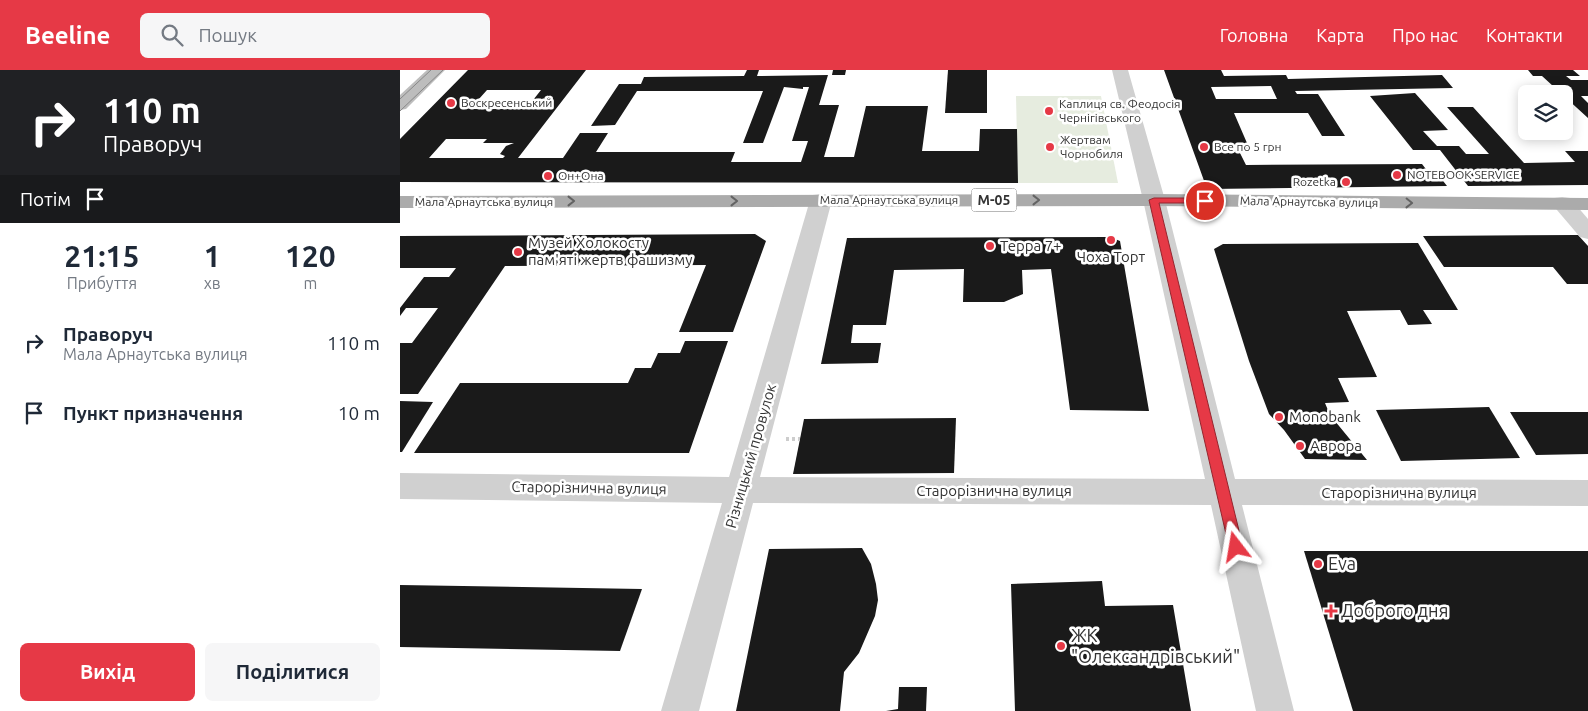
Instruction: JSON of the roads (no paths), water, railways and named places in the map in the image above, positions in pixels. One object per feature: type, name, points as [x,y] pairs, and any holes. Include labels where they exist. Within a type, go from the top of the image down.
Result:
[{"type":"main road","points":[[400,105],[437,70]]},
{"type":"main road","name":"Мала Арнаутська вулиця","points":[[400,202],[1154,200],[1588,204]]},
{"type":"street","points":[[1120,70],[1154,200],[1275,711]]},
{"type":"street","name":"Різницький провулок","points":[[680,711],[822,200]]},
{"type":"street","points":[[1562,203],[1588,232]]},
{"type":"street","name":"Старорізнична вулиця","points":[[400,486],[741,490],[1588,494]]},
{"type":"tram line","points":[[400,99],[431,70]]},
{"type":"tram line","points":[[400,111],[443,70]]},
{"type":"place","name":"Воскресенський","points":[[451,103]]},
{"type":"place","name":"Каплиця св. Феодосія Чернігівського","points":[[1049,111]]},
{"type":"place","name":"Жертвам Чорнобиля","points":[[1050,147]]},
{"type":"place","name":"Все по 5 грн","points":[[1204,147]]},
{"type":"place","name":"NOTEBOOK SERVICE","points":[[1397,175]]},
{"type":"place","name":"Он+Она","points":[[548,176]]},
{"type":"place","name":"Rozetka","points":[[1346,182]]},
{"type":"place","name":"Чоха Торт","points":[[1111,240]]},
{"type":"place","name":"Терра 7+","points":[[990,246]]},
{"type":"place","name":"Музей Холокосту пам'яті жертв фашизму","points":[[518,252]]},
{"type":"place","name":"Monobank","points":[[1279,417]]},
{"type":"place","name":"Аврора","points":[[1300,446]]},
{"type":"place","name":"Eva","points":[[1318,564]]},
{"type":"place","name":"Доброго дня","points":[[1331,611]]},
{"type":"place","name":"ЖК \"Олександрівський\"","points":[[1061,646]]}]
